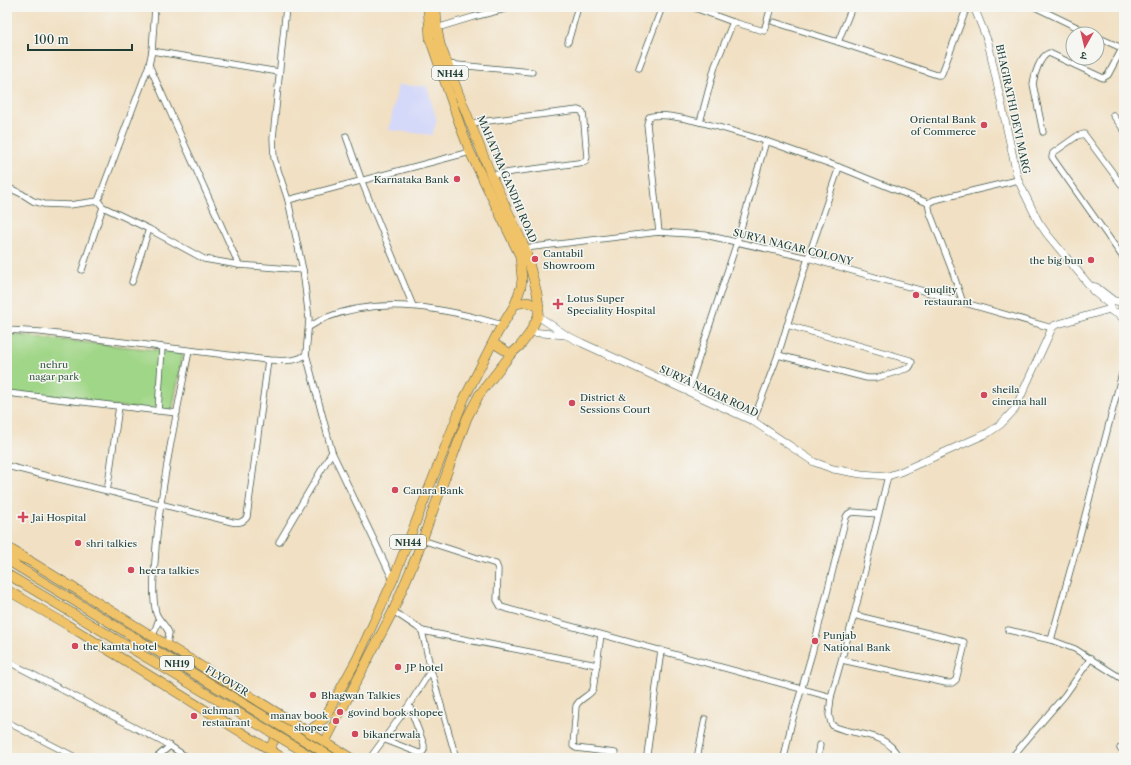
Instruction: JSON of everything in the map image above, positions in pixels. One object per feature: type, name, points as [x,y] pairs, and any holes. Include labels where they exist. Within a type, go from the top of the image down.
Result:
[{"type":"main road","name":"MAHATMA GANDHI ROAD","points":[[308,732],[324,719],[357,659],[393,580],[464,399],[502,325],[515,304],[522,279],[520,256],[470,152],[430,39],[428,7]]},
{"type":"main road","name":"MAHATMA GANDHI ROAD","points":[[436,7],[437,28],[440,44],[490,174],[524,248],[537,293],[539,311]]},
{"type":"main road","points":[[515,304],[528,302],[539,311]]},
{"type":"main road","name":"NH44","points":[[326,742],[392,611],[422,540],[467,418],[479,395],[530,332],[539,311]]},
{"type":"main road","points":[[493,343],[511,354]]},
{"type":"main road","points":[[7,547],[351,758]]},
{"type":"main road","points":[[7,554],[29,560]]},
{"type":"main road","name":"FLYOVER","points":[[7,560],[333,758]]},
{"type":"main road","name":"NH19","points":[[7,574],[314,758]]},
{"type":"main road","points":[[7,590],[66,624],[283,758]]},
{"type":"main road","points":[[269,749],[287,719]]},
{"type":"street","points":[[98,201],[149,65],[152,51],[155,7]]},
{"type":"street","points":[[286,7],[273,138],[273,152],[288,200],[303,270],[309,327],[306,354],[332,452],[393,580]]},
{"type":"street","points":[[568,42],[578,7]]},
{"type":"street","points":[[639,68],[662,7]]},
{"type":"street","points":[[692,7],[733,22],[764,31],[771,7]]},
{"type":"street","points":[[838,42],[852,7]]},
{"type":"street","points":[[774,22],[937,75],[941,75],[967,7]]},
{"type":"street","name":"BHAGIRATHI DEVI MARG","points":[[974,7],[988,42],[1018,180],[1032,210],[1047,234],[1093,291],[1119,306]]},
{"type":"street","points":[[1035,7],[1046,9],[1077,26]]},
{"type":"street","points":[[437,28],[508,8]]},
{"type":"street","points":[[700,122],[716,66],[733,22]]},
{"type":"street","points":[[1043,132],[1033,84],[1034,78],[1044,56],[1049,53],[1103,78],[1108,76],[1123,48],[1105,40]]},
{"type":"street","points":[[152,51],[279,72]]},
{"type":"street","points":[[447,64],[532,72]]},
{"type":"street","points":[[149,65],[239,265]]},
{"type":"street","points":[[470,123],[578,110],[583,112],[587,157],[585,162],[490,174]]},
{"type":"street","points":[[659,232],[648,120],[651,116],[660,115],[700,122],[766,141],[839,167],[928,203],[934,200],[1018,180]]},
{"type":"street","points":[[1113,115],[1124,130]]},
{"type":"street","points":[[1124,188],[1084,134],[1077,136],[1053,153],[1052,157],[1054,160],[1124,258]]},
{"type":"street","points":[[346,136],[362,182],[413,306]]},
{"type":"street","points":[[688,391],[737,242],[766,141]]},
{"type":"street","points":[[288,200],[362,182],[470,152]]},
{"type":"street","points":[[752,421],[778,355],[808,258],[839,167]]},
{"type":"street","points":[[7,187],[33,201],[44,204],[69,205],[98,201]]},
{"type":"street","points":[[98,201],[103,207],[149,229],[200,258],[239,265],[303,270]]},
{"type":"street","points":[[928,203],[930,213],[963,303]]},
{"type":"street","points":[[82,270],[103,207]]},
{"type":"street","points":[[132,282],[149,229]]},
{"type":"street","name":"SURYA NAGAR COLONY","points":[[524,248],[659,232],[705,235],[808,258],[1052,328]]},
{"type":"street","points":[[309,327],[326,317],[342,312],[368,308],[413,306],[472,316],[502,325]]},
{"type":"street","points":[[1052,328],[1119,306],[1124,320]]},
{"type":"street","name":"SURYA NAGAR ROAD","points":[[539,311],[566,335],[752,421],[814,462],[833,469],[861,474],[888,476],[966,444],[988,433],[1001,424],[1014,409],[1052,328]]},
{"type":"street","points":[[778,355],[867,378],[876,378],[902,370],[910,367],[912,364],[910,360],[787,325]]},
{"type":"street","points":[[7,330],[41,332],[268,360],[292,360],[301,358],[306,354]]},
{"type":"street","points":[[530,332],[566,335]]},
{"type":"street","points":[[158,411],[162,347]]},
{"type":"street","points":[[166,644],[169,633],[159,619],[156,610],[154,583],[160,505],[176,413],[189,351]]},
{"type":"street","points":[[7,467],[232,522],[242,522],[247,517],[268,360]]},
{"type":"street","points":[[1051,640],[1124,366]]},
{"type":"street","points":[[7,393],[176,413]]},
{"type":"street","points":[[107,492],[119,406]]},
{"type":"street","points":[[279,542],[332,452]]},
{"type":"street","points":[[888,476],[832,697],[829,715],[831,723],[834,726],[884,741],[893,747],[899,758]]},
{"type":"street","points":[[784,758],[847,515],[852,512],[878,514]]},
{"type":"street","points":[[422,540],[496,564],[498,569],[497,600],[501,607],[832,697]]},
{"type":"street","points":[[392,611],[422,631],[597,665]]},
{"type":"street","points":[[842,660],[946,683],[956,680],[964,648],[964,642],[854,615]]},
{"type":"street","points":[[153,636],[159,619]]},
{"type":"street","points":[[1008,630],[1051,640],[1075,648],[1124,680]]},
{"type":"street","points":[[422,631],[456,758]]},
{"type":"street","points":[[601,635],[593,690],[589,695],[579,701],[576,706],[573,746],[576,748],[615,753]]},
{"type":"street","points":[[647,755],[661,650]]},
{"type":"street","points":[[1011,758],[1065,695],[1091,658]]},
{"type":"street","points":[[7,661],[170,746],[188,758]]},
{"type":"street","points":[[370,758],[409,705],[432,670]]},
{"type":"street","points":[[383,739],[419,753],[423,752],[424,744],[409,705]]},
{"type":"street","points":[[696,758],[705,718]]},
{"type":"street","points":[[7,722],[77,758]]},
{"type":"street","points":[[818,758],[820,745]]},
{"type":"street","points":[[156,758],[170,746]]},
{"type":"shaded area","points":[[398,85],[427,86],[437,121],[432,135],[389,130]]},
{"type":"green space","name":"nehru nagar park","points":[[7,334],[183,353],[172,412],[7,395]]},
{"type":"place","name":"Oriental Bank of Commerce","points":[[984,125]]},
{"type":"place","name":"Karnataka Bank","points":[[457,179]]},
{"type":"place","name":"Cantabil Showroom","points":[[535,259]]},
{"type":"place","name":"the big bun","points":[[1091,260]]},
{"type":"place","name":"quqlity restaurant","points":[[916,295]]},
{"type":"place","name":"Lotus Super Speciality Hospital","points":[[558,304]]},
{"type":"place","name":"sheila cinema hall","points":[[984,395]]},
{"type":"place","name":"District & Sessions Court","points":[[572,403]]},
{"type":"place","name":"Canara Bank","points":[[395,490]]},
{"type":"place","name":"Jai Hospital","points":[[23,517]]},
{"type":"place","name":"shri talkies","points":[[78,543]]},
{"type":"place","name":"heera talkies","points":[[131,570]]},
{"type":"place","name":"Punjab National Bank","points":[[815,641]]},
{"type":"place","name":"the kamta hotel","points":[[75,646]]},
{"type":"place","name":"JP hotel","points":[[398,667]]},
{"type":"place","name":"Bhagwan Talkies","points":[[313,695]]},
{"type":"place","name":"govind book shopee","points":[[340,712]]},
{"type":"place","name":"achman restaurant","points":[[194,716]]},
{"type":"place","name":"manav book shopee","points":[[336,721]]},
{"type":"place","name":"bikanerwala","points":[[355,734]]}]
